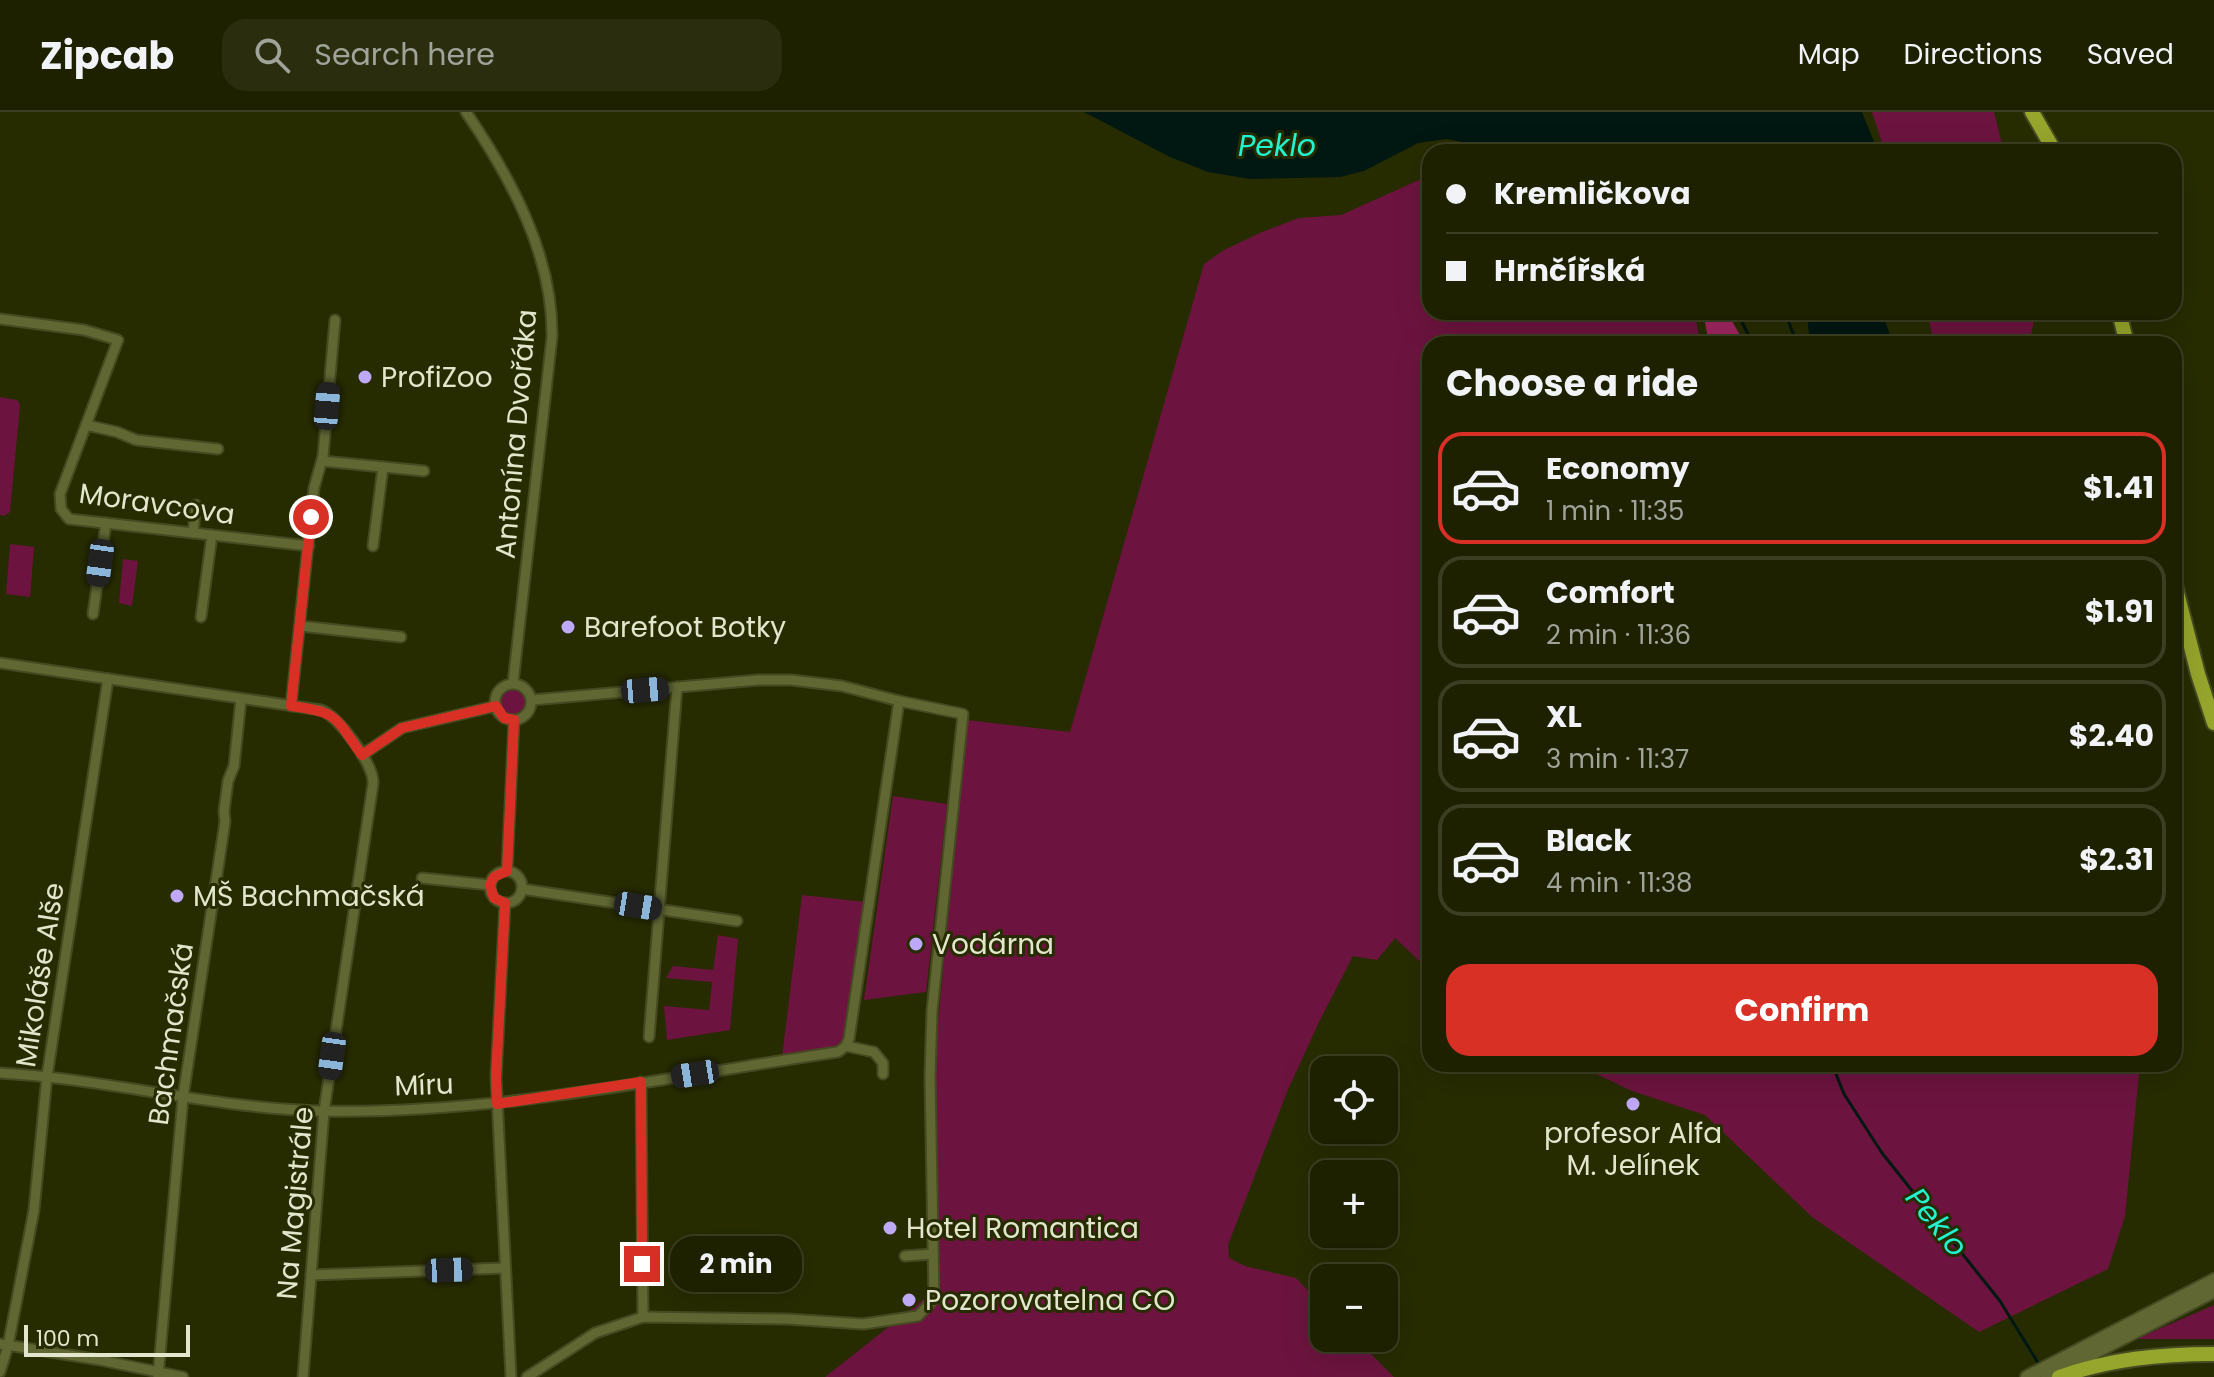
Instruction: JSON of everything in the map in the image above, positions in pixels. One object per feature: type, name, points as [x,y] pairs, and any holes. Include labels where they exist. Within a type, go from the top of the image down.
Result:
[{"type":"main road","points":[[2032,112],[2050,144]]},
{"type":"main road","points":[[2182,612],[2214,723]]},
{"type":"main road","points":[[2198,674],[2214,709]]},
{"type":"main road","points":[[2067,1368],[2143,1356],[2214,1354]]},
{"type":"street","name":"Antonína Dvořáka","points":[[466,112],[511,188],[538,250],[550,296],[552,320],[513,683]]},
{"type":"street","name":"Moravcova","points":[[0,319],[84,330],[118,340],[60,494],[61,509],[69,519],[309,546]]},
{"type":"street","points":[[291,706],[314,488],[322,461],[335,320]]},
{"type":"street","points":[[86,425],[136,440],[218,449]]},
{"type":"street","points":[[322,461],[424,471]]},
{"type":"street","points":[[373,546],[383,467]]},
{"type":"street","points":[[193,533],[196,505]]},
{"type":"street","points":[[93,614],[106,523]]},
{"type":"street","points":[[201,617],[212,535]]},
{"type":"street","points":[[300,626],[401,637]]},
{"type":"street","name":"Na Magistrále","points":[[0,663],[321,710],[331,714],[371,768],[374,777],[324,1111],[303,1377]]},
{"type":"street","name":"Mikoláše Alše","points":[[0,1372],[34,1210],[47,1076],[108,679]]},
{"type":"street","points":[[527,1377],[595,1333],[643,1317],[787,1319],[863,1324],[918,1316],[934,1299],[930,1076],[932,1011],[963,714],[842,686],[791,680],[758,680],[532,700]]},
{"type":"street","points":[[513,683],[526,688],[532,700],[526,715],[514,720],[504,718],[496,706],[499,690],[513,683]]},
{"type":"street","points":[[649,1037],[677,687]]},
{"type":"street","name":"Bachmačská","points":[[159,1374],[183,1097],[225,822],[228,781],[234,766],[241,699]]},
{"type":"street","points":[[883,1074],[883,1063],[874,1052],[846,1046],[854,1011],[899,701]]},
{"type":"street","points":[[362,755],[402,728],[496,706]]},
{"type":"street","points":[[507,871],[514,720]]},
{"type":"street","points":[[507,871],[519,877],[522,889],[515,901],[505,903],[494,898],[490,885],[494,877],[507,871]]},
{"type":"street","points":[[422,878],[490,885]]},
{"type":"street","points":[[522,889],[737,921]]},
{"type":"street","points":[[505,903],[496,1077],[511,1377]]},
{"type":"street","name":"Míru","points":[[0,1073],[47,1076],[273,1109],[324,1111],[497,1104],[838,1052],[846,1046]]},
{"type":"street","points":[[641,1082],[643,1317]]},
{"type":"street","points":[[905,1256],[933,1254]]},
{"type":"street","points":[[311,1275],[505,1268]]},
{"type":"street","points":[[2028,1377],[2067,1368],[2214,1280]]},
{"type":"street","points":[[2047,1377],[2214,1291]]},
{"type":"street","points":[[4,1345],[183,1377]]},
{"type":"shaded area","points":[[1872,112],[1994,112],[2002,144],[1882,144]]},
{"type":"shaded area","points":[[1422,179],[1422,320],[1696,320],[1699,336],[1422,336],[1422,963],[1395,938],[1377,960],[1353,956],[1287,1092],[1228,1245],[1229,1258],[1245,1266],[1296,1278],[1310,1292],[1310,1352],[1369,1352],[1394,1377],[825,1377],[938,1288],[933,1075],[967,720],[1070,732],[1204,264],[1224,250],[1299,218],[1341,215]]},
{"type":"shaded area","points":[[1704,320],[1732,320],[1740,336],[1708,336]]},
{"type":"shaded area","points":[[1929,320],[2034,320],[2031,336],[1932,336]]},
{"type":"shaded area","points":[[0,397],[17,400],[20,405],[10,512],[4,516],[0,515]]},
{"type":"shaded area","points":[[10,544],[34,547],[30,597],[6,594]]},
{"type":"shaded area","points":[[123,559],[138,561],[132,606],[119,603]]},
{"type":"shaded area","points":[[513,689],[522,693],[526,702],[522,711],[513,715],[504,711],[500,702],[504,693]]},
{"type":"shaded area","points":[[893,796],[947,804],[926,992],[864,1000]]},
{"type":"shaded area","points":[[802,895],[865,902],[844,1043],[835,1049],[782,1057]]},
{"type":"shaded area","points":[[718,935],[738,939],[730,1030],[667,1040],[664,1006],[709,1010],[712,982],[666,978],[673,966],[713,970]]},
{"type":"shaded area","points":[[1592,1072],[2139,1072],[2125,1216],[2108,1269],[1979,1332],[1812,1217],[1705,1115],[1632,1091]]},
{"type":"shaded area","points":[[2214,1305],[2214,1339],[2136,1339]]},
{"type":"water","name":"Peklo","points":[[1084,112],[1862,112],[1875,144],[1474,144],[1446,139],[1418,143],[1364,171],[1340,177],[1250,179],[1208,172],[1170,157]]},
{"type":"water","points":[[1808,320],[1885,320],[1890,336],[1809,336]]},
{"type":"waterway","points":[[1741,320],[1749,336]]},
{"type":"waterway","name":"Peklo","points":[[1788,320],[1794,336]]},
{"type":"waterway","name":"Peklo","points":[[1835,1072],[1844,1094],[1882,1153],[2000,1301],[2040,1366]]},
{"type":"place","name":"ProfiZoo","points":[[365,377]]},
{"type":"place","name":"Barefoot Botky","points":[[568,627]]},
{"type":"place","name":"MŠ Bachmačská","points":[[177,896]]},
{"type":"place","name":"Vodárna","points":[[916,944]]},
{"type":"place","name":"profesor Alfa M. Jelínek","points":[[1633,1104]]},
{"type":"place","name":"Hotel Romantica","points":[[890,1228]]},
{"type":"place","name":"Pozorovatelna CO","points":[[909,1300]]},
{"type":"route","points":[[311,517],[291,706],[331,714],[362,755],[392,733],[434,719],[496,706],[504,718],[514,720],[507,871],[498,873],[490,885],[494,898],[505,903],[497,1104],[641,1082],[642,1264]]}]
